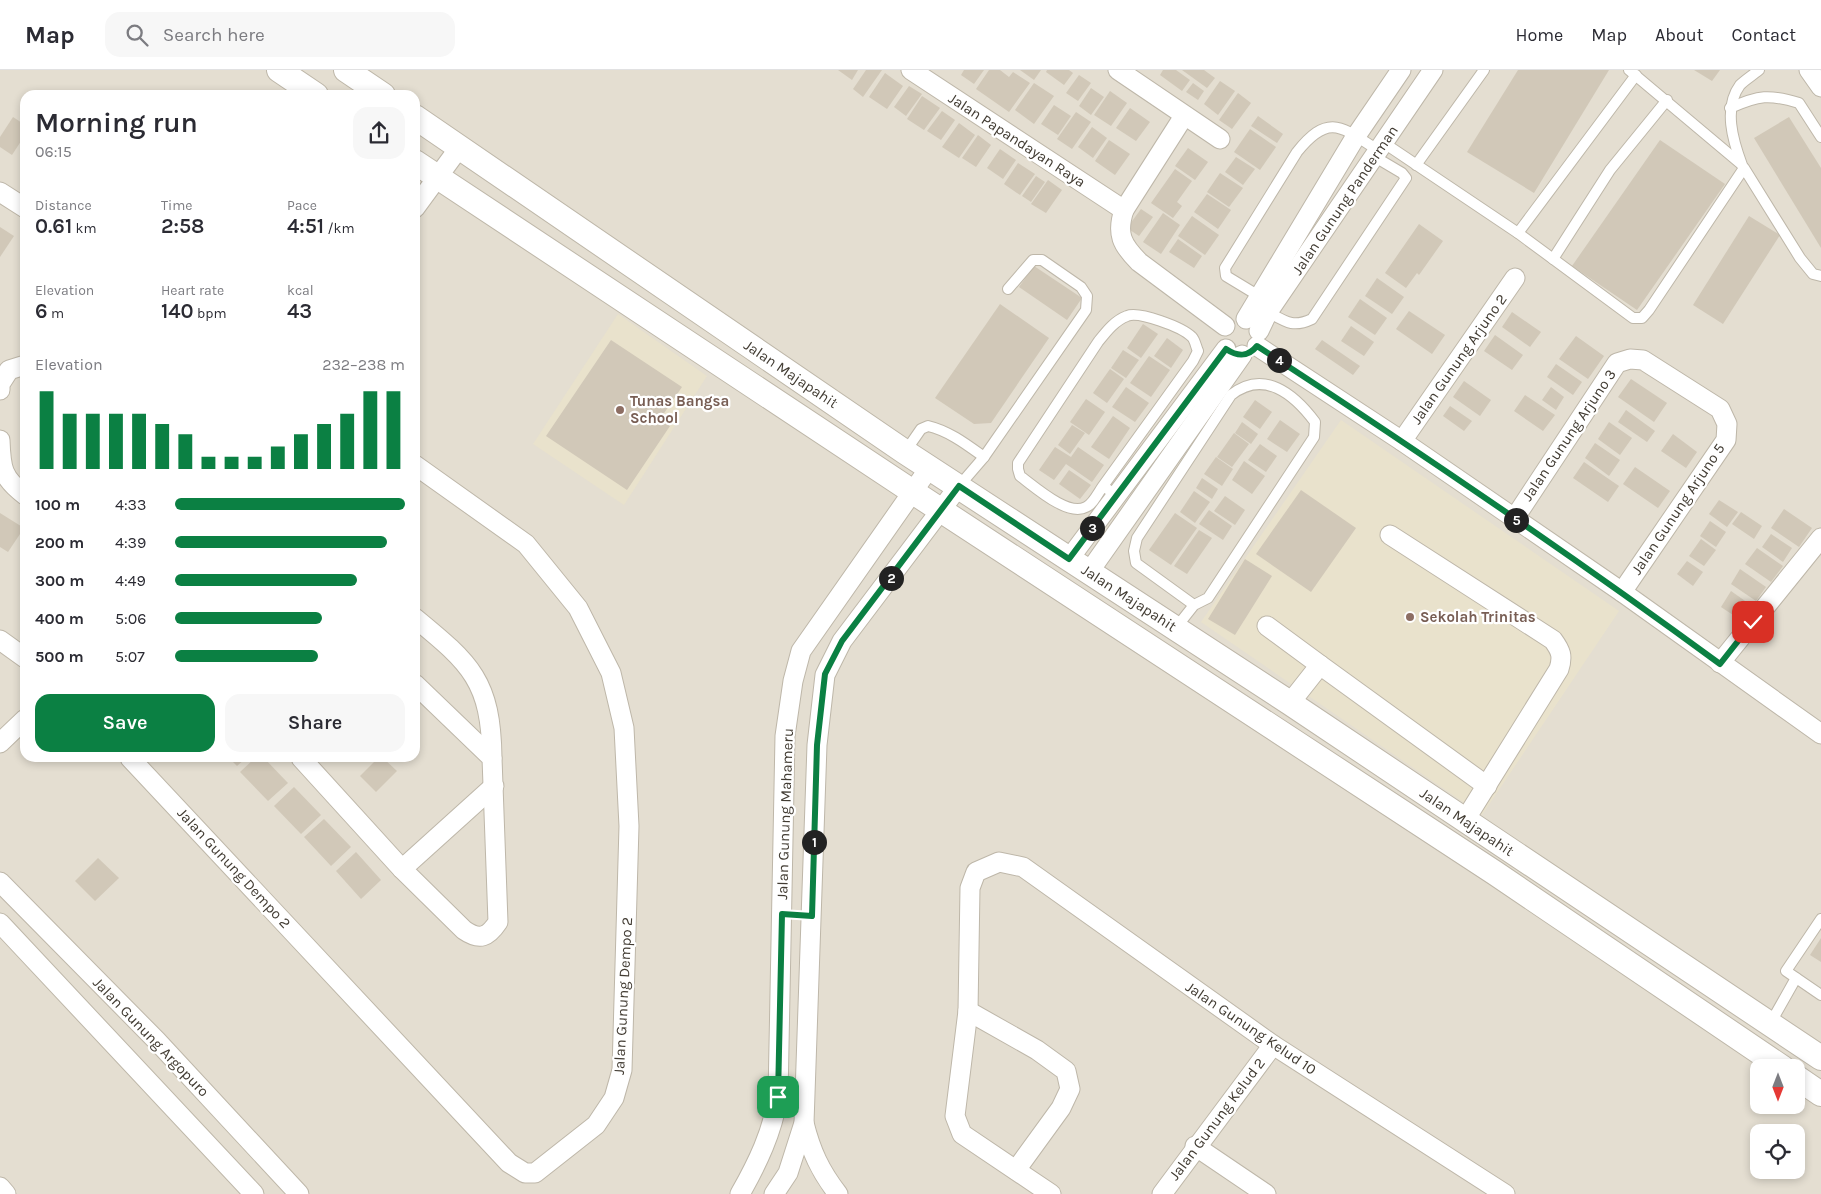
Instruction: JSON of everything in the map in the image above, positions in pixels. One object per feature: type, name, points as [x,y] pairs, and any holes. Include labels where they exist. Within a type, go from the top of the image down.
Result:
[{"type":"street","points":[[279,70],[309,90]]},
{"type":"street","points":[[346,70],[376,90]]},
{"type":"street","name":"Jalan Papandayan Raya","points":[[911,70],[1124,210]]},
{"type":"street","points":[[1118,70],[1220,139]]},
{"type":"street","name":"Jalan Gunung Panderman","points":[[1089,572],[1246,340],[1356,136],[1401,70]]},
{"type":"street","name":"Jalan Gunung Panderman","points":[[1264,304],[1380,150],[1433,70]]},
{"type":"street","points":[[1810,70],[1821,86]]},
{"type":"street","points":[[1184,116],[1124,210],[1119,225],[1128,251],[1226,326],[1238,318],[1246,340],[1402,441],[1622,592],[1720,664],[1821,734]]},
{"type":"street","name":"Jalan Majapahit","points":[[420,121],[905,452],[1290,703],[1821,1058]]},
{"type":"street","points":[[420,201],[459,148]]},
{"type":"street","name":"Jalan Majapahit","points":[[420,165],[913,492],[1495,873],[1770,1059]]},
{"type":"street","points":[[0,192],[20,205]]},
{"type":"street","name":"Jalan Gunung Arjuno 2","points":[[1402,441],[1515,278]]},
{"type":"street","name":"Jalan Gunung Panderman","points":[[1069,559],[1110,491],[1246,340]]},
{"type":"street","name":"Jalan Gunung Arjuno 3","points":[[1514,519],[1617,363],[1630,359],[1643,360],[1720,409],[1727,424]]},
{"type":"street","points":[[0,390],[0,384],[9,370],[20,367]]},
{"type":"street","name":"Jalan Gunung Arjuno 5","points":[[1622,592],[1726,440],[1727,424]]},
{"type":"street","points":[[0,440],[1,467],[10,483],[20,491]]},
{"type":"street","name":"Jalan Gunung Mahameru","points":[[740,1194],[764,1150],[773,1125],[778,1097],[785,736],[793,681],[801,651],[930,467]]},
{"type":"street","name":"Jalan Gunung Dempo 2","points":[[134,762],[509,1163],[525,1173],[543,1169],[596,1125],[614,1098],[622,1070],[629,826],[624,728],[611,673],[578,608],[526,544],[420,469]]},
{"type":"street","name":"Jalan Gunung Mahameru","points":[[774,1194],[788,1173],[804,1123],[817,745],[825,674],[842,641],[943,511],[959,486]]},
{"type":"street","points":[[1390,535],[1553,640],[1561,650],[1562,659],[1559,669],[1465,820]]},
{"type":"street","points":[[1720,664],[1821,538]]},
{"type":"street","points":[[305,762],[402,869],[472,936],[482,937],[491,933],[498,922],[492,726],[486,699],[477,680],[456,652],[420,622]]},
{"type":"street","points":[[1268,626],[1487,786]]},
{"type":"street","points":[[0,640],[20,654]]},
{"type":"street","points":[[1290,703],[1320,665]]},
{"type":"street","points":[[420,689],[492,758]]},
{"type":"street","points":[[0,743],[20,724]]},
{"type":"street","points":[[402,869],[494,786]]},
{"type":"street","points":[[1495,873],[1510,851]]},
{"type":"street","name":"Jalan Gunung Kelud 10","points":[[968,1010],[970,888],[976,872],[999,862],[1023,867],[1273,1045],[1505,1194]]},
{"type":"street","name":"Jalan Gunung Argopuro","points":[[0,882],[158,1042],[299,1194]]},
{"type":"street","points":[[782,914],[812,916]]},
{"type":"street","name":"Jalan Gunung Argopuro","points":[[0,923],[254,1194]]},
{"type":"street","points":[[1016,1170],[1062,1108],[1070,1089],[1066,1072],[1038,1050],[968,1010],[955,1116],[962,1134],[1051,1194]]},
{"type":"street","name":"Jalan Gunung Kelud 2","points":[[1162,1194],[1195,1146],[1273,1045]]},
{"type":"street","points":[[1805,1083],[1821,1094]]},
{"type":"street","points":[[804,1123],[811,1150],[823,1174],[838,1194]]},
{"type":"street","points":[[1195,1146],[1266,1194]]},
{"type":"street","points":[[0,1187],[6,1194]]},
{"type":"lane","points":[[1416,165],[1484,70]]},
{"type":"lane","points":[[1759,70],[1740,86],[1730,108],[1732,130],[1743,166],[1800,258],[1813,274],[1821,276]]},
{"type":"lane","points":[[1518,233],[1632,73],[1667,100],[1743,166]]},
{"type":"lane","points":[[1730,108],[1754,97],[1779,97],[1799,103],[1821,137]]},
{"type":"lane","points":[[1553,259],[1610,170],[1667,100]]},
{"type":"lane","points":[[1380,150],[1406,178],[1312,319],[1301,324],[1289,323],[1226,276],[1225,268],[1297,152],[1310,136],[1323,127],[1337,127],[1380,150],[1416,165],[1518,233],[1622,311],[1633,318],[1642,318],[1743,166]]},
{"type":"lane","points":[[959,486],[984,457],[1086,310],[1087,296],[1081,287],[1042,260],[1033,260],[1008,289]]},
{"type":"lane","points":[[1136,313],[1178,328],[1193,337],[1198,351],[1110,491],[1078,511],[1066,508],[1020,476],[1018,463],[1098,342],[1113,324],[1126,316],[1136,313]]},
{"type":"lane","points":[[1175,629],[1194,605],[1208,598],[1314,437],[1315,422],[1289,393],[1275,387],[1258,384],[1242,387],[1232,395],[1137,538],[1134,551],[1136,563],[1194,605]]},
{"type":"lane","points":[[905,452],[920,429],[928,426],[941,429],[984,457]]},
{"type":"lane","points":[[1821,919],[1786,971],[1821,995]]},
{"type":"lane","points":[[1770,1024],[1796,978]]},
{"type":"shaded area","points":[[0,70],[1821,70],[1821,1194],[0,1194]]},
{"type":"shaded area","name":"Tunas Bangsa School","points":[[618,314],[707,376],[624,505],[533,444]]},
{"type":"shaded area","name":"Sekolah Trinitas","points":[[1341,420],[1619,611],[1482,815],[1201,622]]},
{"type":"building","points":[[838,70],[858,70],[852,80]]},
{"type":"building","points":[[866,70],[882,70],[863,97],[853,89]]},
{"type":"building","points":[[964,70],[984,70],[974,84],[961,75]]},
{"type":"building","points":[[989,70],[1000,70],[1009,77],[1013,72],[1030,83],[1009,112],[976,89]]},
{"type":"building","points":[[1020,70],[1041,70],[1034,80]]},
{"type":"building","points":[[1047,70],[1069,70],[1073,73],[1064,85],[1046,72]]},
{"type":"building","points":[[1163,70],[1176,70],[1190,80],[1182,91],[1160,75]]},
{"type":"building","points":[[1182,70],[1204,70],[1215,78],[1207,88]]},
{"type":"building","points":[[1518,70],[1609,70],[1534,193],[1467,152]]},
{"type":"building","points":[[1694,70],[1720,70],[1712,81]]},
{"type":"building","points":[[885,73],[903,86],[887,109],[869,97]]},
{"type":"building","points":[[1079,75],[1091,83],[1078,101],[1066,93]]},
{"type":"building","points":[[1220,81],[1235,91],[1218,115],[1204,104]]},
{"type":"building","points":[[1034,83],[1054,96],[1034,124],[1015,110]]},
{"type":"building","points":[[1193,83],[1204,91],[1198,100],[1186,92]]},
{"type":"building","points":[[909,86],[922,94],[906,116],[894,107]]},
{"type":"building","points":[[1091,88],[1104,97],[1091,115],[1079,106]]},
{"type":"building","points":[[1110,91],[1127,103],[1111,126],[1094,115]]},
{"type":"building","points":[[1238,93],[1251,103],[1232,129],[1219,120]]},
{"type":"building","points":[[922,96],[940,108],[924,130],[907,119]]},
{"type":"building","points":[[1054,105],[1071,116],[1058,135],[1041,124]]},
{"type":"building","points":[[1130,108],[1150,122],[1136,141],[1116,128]]},
{"type":"building","points":[[942,111],[955,120],[941,140],[927,131]]},
{"type":"building","points":[[1076,112],[1091,122],[1072,149],[1057,139]]},
{"type":"building","points":[[1258,116],[1283,134],[1277,143],[1251,126]]},
{"type":"building","points":[[13,117],[20,122],[20,143],[12,155],[0,147],[0,137]]},
{"type":"building","points":[[1789,117],[1821,168],[1821,248],[1754,138]]},
{"type":"building","points":[[959,123],[975,135],[959,158],[942,147]]},
{"type":"building","points":[[1092,127],[1107,138],[1093,158],[1078,147]]},
{"type":"building","points":[[1250,129],[1276,147],[1260,170],[1234,152]]},
{"type":"building","points":[[978,135],[991,145],[976,167],[962,158]]},
{"type":"building","points":[[1109,140],[1130,154],[1115,175],[1095,161]]},
{"type":"building","points":[[1660,140],[1725,184],[1637,310],[1572,266]]},
{"type":"building","points":[[1188,148],[1208,162],[1195,180],[1175,166]]},
{"type":"building","points":[[1000,149],[1016,160],[1003,179],[987,168]]},
{"type":"building","points":[[1236,157],[1255,169],[1243,185],[1225,172]]},
{"type":"building","points":[[1018,163],[1035,174],[1020,195],[1004,184]]},
{"type":"building","points":[[1175,169],[1192,181],[1177,202],[1182,206],[1173,218],[1151,203]]},
{"type":"building","points":[[1220,173],[1243,188],[1229,207],[1207,192]]},
{"type":"building","points":[[1036,176],[1045,182],[1031,202],[1022,196]]},
{"type":"building","points":[[1048,180],[1062,190],[1046,213],[1031,204]]},
{"type":"building","points":[[1207,194],[1231,210],[1218,229],[1194,212]]},
{"type":"building","points":[[1141,209],[1153,217],[1139,236],[1127,228]]},
{"type":"building","points":[[1163,213],[1180,225],[1161,254],[1143,242]]},
{"type":"building","points":[[1192,216],[1219,235],[1205,255],[1178,236]]},
{"type":"building","points":[[1749,216],[1780,235],[1723,324],[1693,305]]},
{"type":"building","points":[[1419,224],[1443,241],[1419,275],[1417,273],[1406,288],[1385,273]]},
{"type":"building","points":[[0,227],[14,236],[0,257]]},
{"type":"building","points":[[1178,239],[1202,256],[1194,268],[1169,252]]},
{"type":"building","points":[[1034,266],[1082,298],[1067,320],[1019,287]]},
{"type":"building","points":[[1377,278],[1404,297],[1392,314],[1365,296]]},
{"type":"building","points":[[1360,299],[1387,318],[1375,335],[1348,317]]},
{"type":"building","points":[[1000,304],[1049,338],[991,423],[974,424],[935,398]]},
{"type":"building","points":[[1409,311],[1445,335],[1432,354],[1396,329]]},
{"type":"building","points":[[1512,312],[1541,332],[1530,347],[1502,327]]},
{"type":"building","points":[[1143,324],[1158,334],[1141,358],[1127,348]]},
{"type":"building","points":[[1351,326],[1374,342],[1364,356],[1341,341]]},
{"type":"building","points":[[1495,335],[1523,355],[1512,370],[1484,351]]},
{"type":"building","points":[[1576,336],[1604,356],[1588,379],[1559,359]]},
{"type":"building","points":[[1167,338],[1183,350],[1171,368],[1154,356]]},
{"type":"building","name":"Tunas Bangsa School","points":[[611,340],[682,387],[660,419],[670,426],[627,490],[546,436]]},
{"type":"building","points":[[1322,340],[1360,366],[1353,375],[1315,349]]},
{"type":"building","points":[[1123,350],[1139,360],[1126,378],[1111,368]]},
{"type":"building","points":[[1149,356],[1170,370],[1151,397],[1130,383]]},
{"type":"building","points":[[1556,364],[1582,382],[1573,395],[1547,377]]},
{"type":"building","points":[[1110,369],[1124,379],[1107,403],[1093,393]]},
{"type":"building","points":[[1631,379],[1667,403],[1654,422],[1618,397]]},
{"type":"building","points":[[1464,381],[1491,400],[1480,416],[1453,397]]},
{"type":"building","points":[[1126,387],[1149,403],[1135,422],[1112,407]]},
{"type":"building","points":[[1551,387],[1564,397],[1556,410],[1542,400]]},
{"type":"building","points":[[1525,395],[1555,415],[1543,431],[1514,411]]},
{"type":"building","points":[[1086,399],[1105,412],[1089,435],[1070,422]]},
{"type":"building","points":[[1255,400],[1272,412],[1260,429],[1243,417]]},
{"type":"building","points":[[1450,406],[1472,421],[1464,431],[1443,416]]},
{"type":"building","points":[[1626,410],[1655,431],[1647,442],[1618,422]]},
{"type":"building","points":[[1113,416],[1130,428],[1109,459],[1091,447]]},
{"type":"building","points":[[1280,420],[1300,434],[1287,452],[1267,439]]},
{"type":"building","points":[[1242,422],[1258,434],[1251,444],[1235,433]]},
{"type":"building","points":[[1609,422],[1632,438],[1620,455],[1598,439]]},
{"type":"building","points":[[1072,425],[1085,433],[1070,454],[1058,445]]},
{"type":"building","points":[[1234,433],[1249,444],[1232,467],[1217,457]]},
{"type":"building","points":[[1673,434],[1697,452],[1686,468],[1661,451]]},
{"type":"building","points":[[1595,443],[1620,460],[1609,476],[1585,458]]},
{"type":"building","points":[[1260,444],[1277,456],[1266,472],[1248,460]]},
{"type":"building","points":[[1055,447],[1071,457],[1078,447],[1104,465],[1092,482],[1066,464],[1054,480],[1039,470]]},
{"type":"building","points":[[1216,457],[1233,469],[1222,486],[1204,474]]},
{"type":"building","points":[[1244,461],[1265,476],[1252,494],[1232,480]]},
{"type":"building","points":[[1584,462],[1619,486],[1608,502],[1573,478]]},
{"type":"building","points":[[1635,467],[1670,491],[1658,508],[1623,484]]},
{"type":"building","points":[[1069,470],[1091,485],[1080,499],[1059,484]]},
{"type":"building","points":[[1202,478],[1218,489],[1212,499],[1196,488]]},
{"type":"building","points":[[1301,490],[1356,528],[1311,592],[1256,554]]},
{"type":"building","points":[[1194,491],[1210,502],[1195,523],[1180,512]]},
{"type":"building","points":[[1225,496],[1245,510],[1235,525],[1214,511]]},
{"type":"building","points":[[1719,500],[1738,512],[1727,527],[1709,514]]},
{"type":"building","points":[[1784,509],[1812,528],[1799,547],[1771,528]]},
{"type":"building","points":[[1209,510],[1232,526],[1223,540],[1199,524]]},
{"type":"building","points":[[1741,512],[1762,526],[1754,539],[1732,524]]},
{"type":"building","points":[[0,513],[20,526],[20,534],[8,552],[0,547]]},
{"type":"building","points":[[1175,513],[1197,528],[1171,565],[1149,550]]},
{"type":"building","points":[[1710,521],[1726,532],[1716,547],[1700,536]]},
{"type":"building","points":[[1199,530],[1212,538],[1187,574],[1174,566]]},
{"type":"building","points":[[1771,534],[1792,548],[1783,562],[1762,547]]},
{"type":"building","points":[[1701,539],[1716,550],[1704,566],[1689,556]]},
{"type":"building","points":[[1757,548],[1783,566],[1771,582],[1745,564]]},
{"type":"building","points":[[1245,559],[1272,576],[1235,635],[1208,619]]},
{"type":"building","points":[[1687,561],[1703,572],[1693,586],[1677,574]]},
{"type":"building","points":[[1740,569],[1766,587],[1756,601],[1731,584]]},
{"type":"building","points":[[1731,591],[1755,608],[1745,623],[1721,607]]},
{"type":"building","points":[[233,762],[242,762],[237,766]]},
{"type":"building","points":[[251,762],[268,762],[288,783],[268,801],[240,772]]},
{"type":"building","points":[[374,762],[387,762],[397,771],[376,792],[360,776]]},
{"type":"building","points":[[294,787],[321,815],[301,834],[274,806]]},
{"type":"building","points":[[324,819],[351,847],[331,866],[304,837]]},
{"type":"building","points":[[356,852],[381,880],[361,899],[336,871]]},
{"type":"building","points":[[98,858],[119,878],[95,901],[75,881]]},
{"type":"building","points":[[1821,938],[1821,962],[1810,955]]},
{"type":"place","name":"Tunas Bangsa School","points":[[620,410]]},
{"type":"place","name":"Sekolah Trinitas","points":[[1410,617]]},
{"type":"route","points":[[778,1097],[782,914],[812,916],[817,745],[820,710],[825,674],[842,641],[943,511],[959,486],[1069,559],[1226,349],[1233,354],[1242,355],[1248,354],[1257,346],[1402,441],[1622,592],[1720,664],[1753,622]]}]
